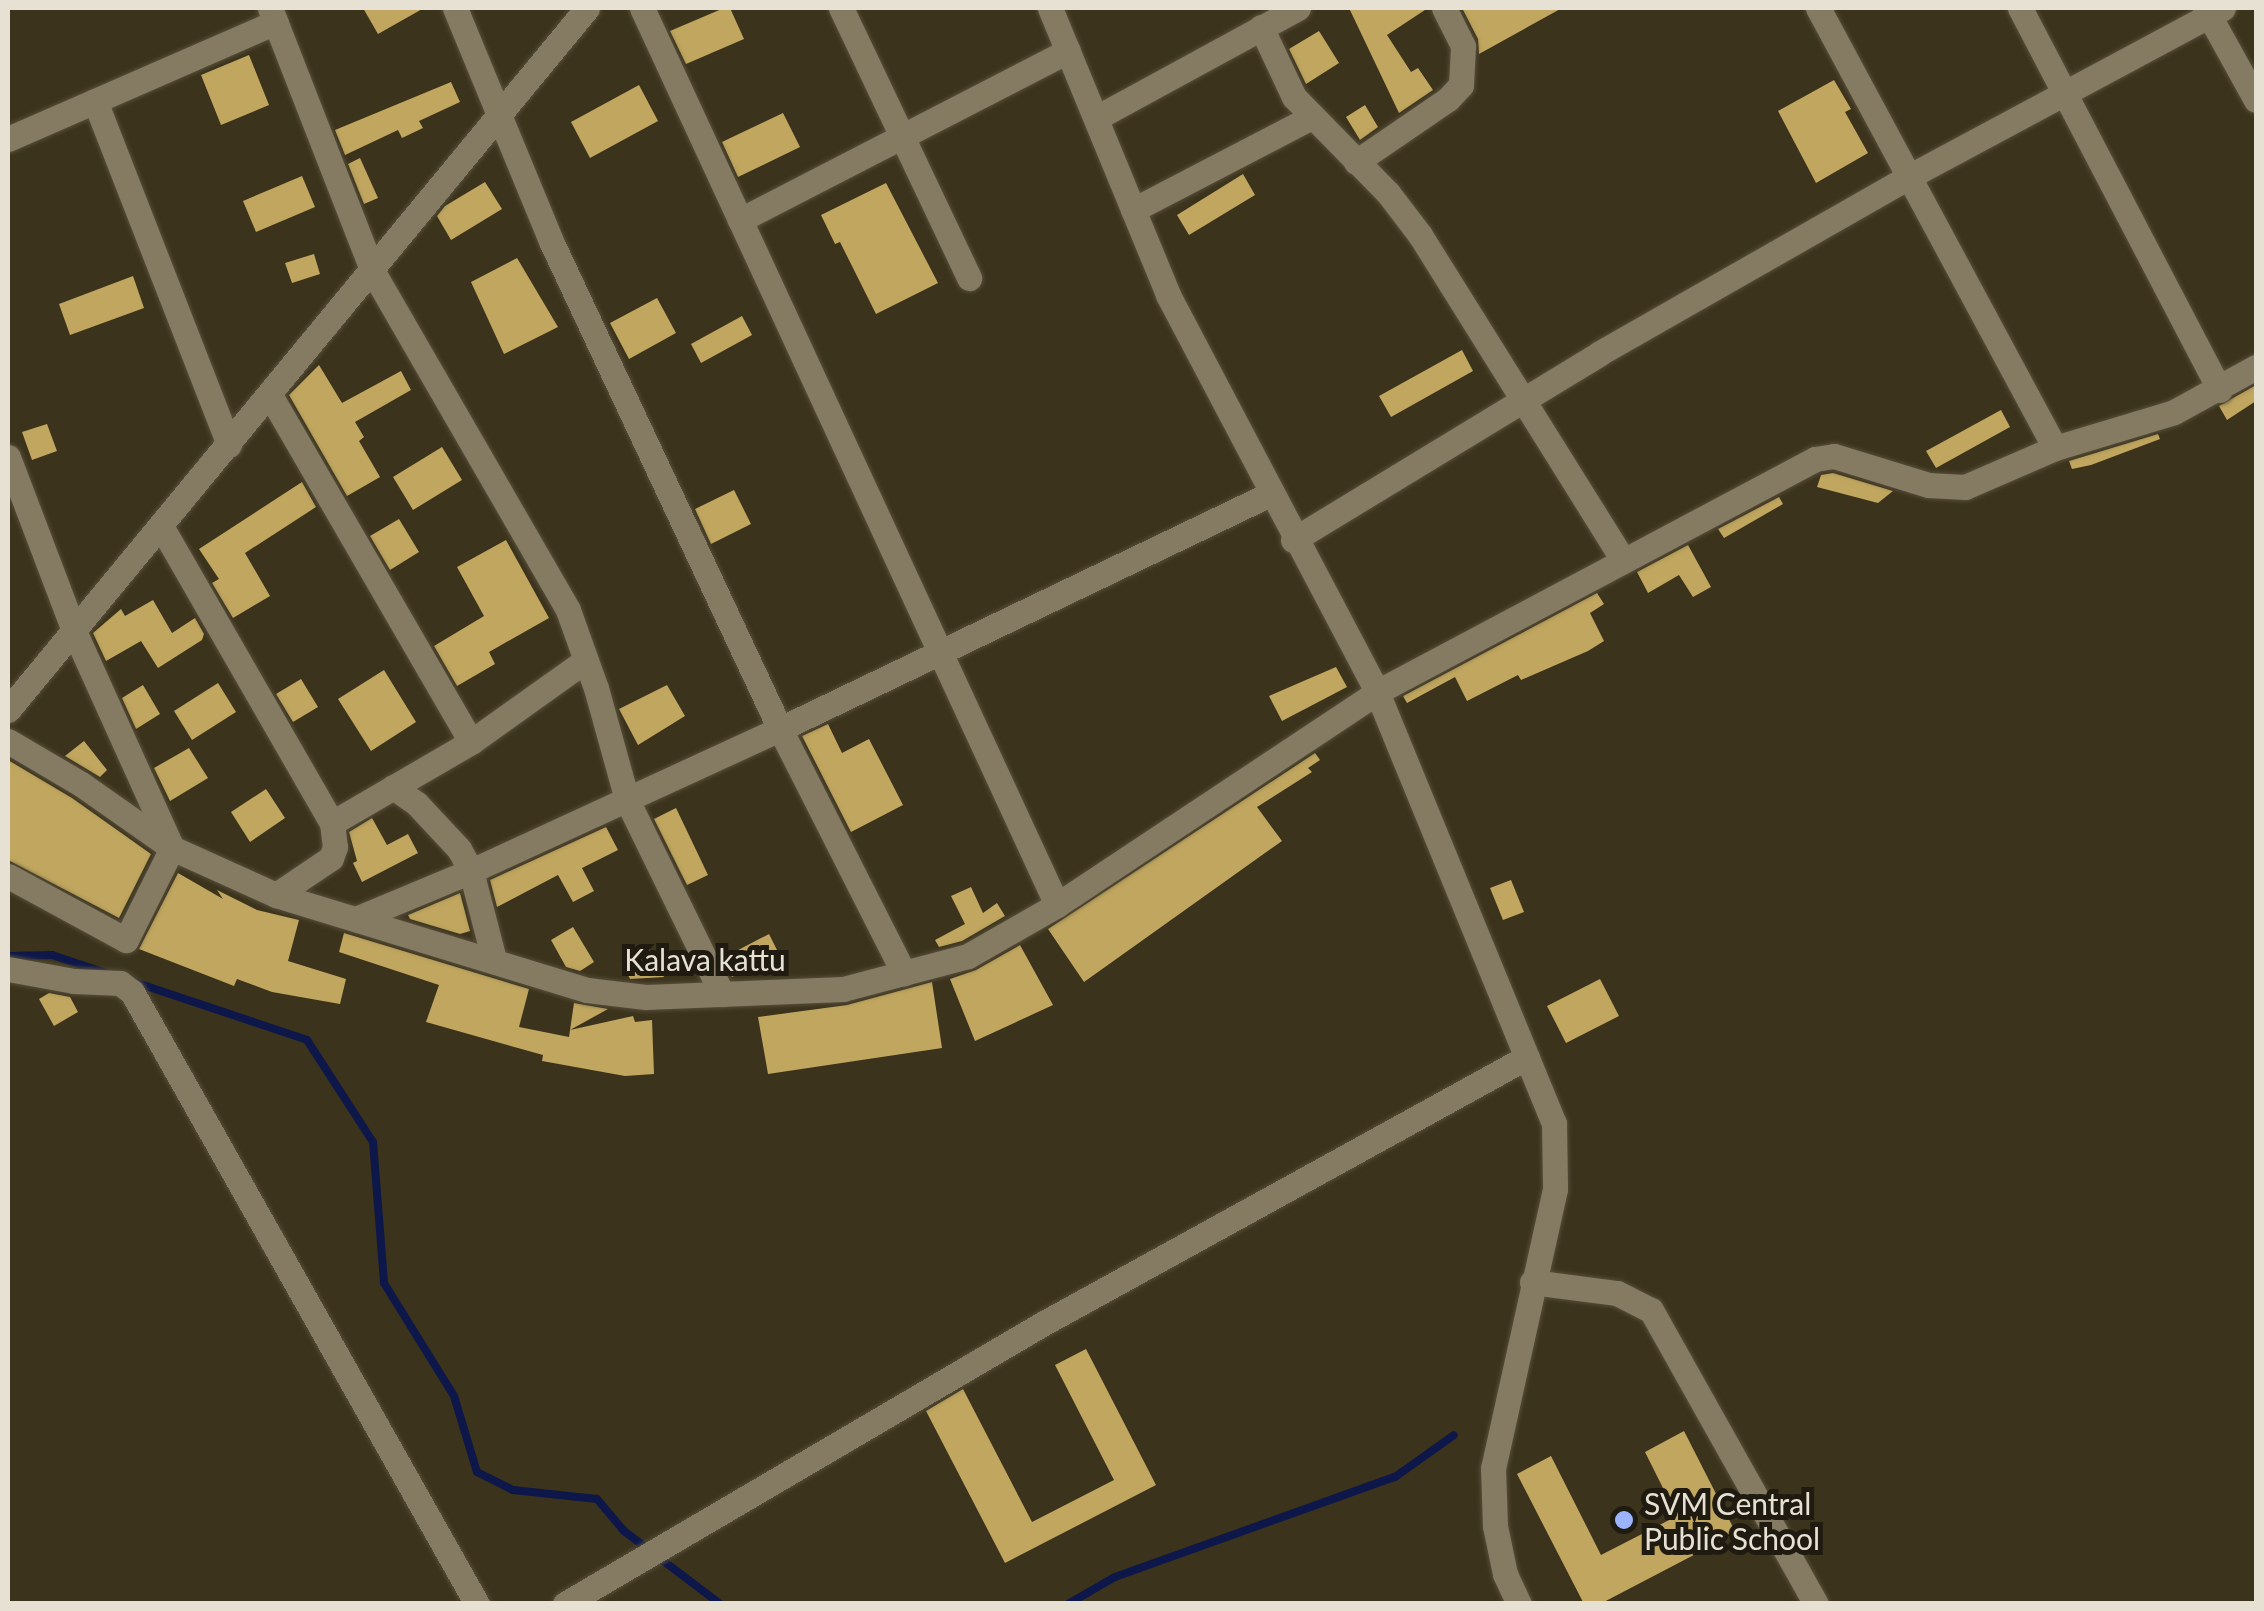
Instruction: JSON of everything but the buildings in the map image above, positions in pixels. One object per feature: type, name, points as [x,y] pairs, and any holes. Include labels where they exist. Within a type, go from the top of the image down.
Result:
[{"type":"street","points":[[455,8],[560,259],[780,728],[904,973]]},
{"type":"street","points":[[8,710],[587,8]]},
{"type":"street","points":[[642,8],[1057,905]]},
{"type":"street","points":[[841,8],[968,278]]},
{"type":"street","points":[[1050,8],[1168,295],[1293,540],[1377,692],[1554,1123],[1555,1189],[1493,1468],[1495,1526],[1505,1574],[1519,1604]]},
{"type":"street","points":[[1096,118],[1298,8]]},
{"type":"street","points":[[1356,162],[1448,99],[1461,85],[1463,46],[1444,8]]},
{"type":"street","points":[[1818,8],[2055,448]]},
{"type":"street","points":[[2020,8],[2220,390]]},
{"type":"street","points":[[1293,540],[1525,399],[1910,176],[2212,10],[2256,100]]},
{"type":"street","points":[[8,139],[273,15],[372,272],[522,524],[568,610],[626,800],[722,994]]},
{"type":"street","points":[[1262,27],[1294,96],[1388,192],[1420,235],[1623,560]]},
{"type":"street","points":[[740,220],[1068,51]]},
{"type":"street","points":[[95,101],[228,445]]},
{"type":"street","points":[[1133,210],[1312,117]]},
{"type":"street","name":"Kalava kattu","points":[[8,740],[81,784],[172,848],[276,895],[494,958],[587,990],[646,997],[844,989],[968,956],[1057,905],[1377,692],[1815,459],[1834,456],[1928,486],[1965,487],[2055,448],[2174,412],[2256,367]]},
{"type":"street","points":[[270,395],[470,742]]},
{"type":"street","points":[[8,456],[74,632],[172,848],[116,964],[74,981],[8,969]]},
{"type":"street","points":[[358,918],[472,872],[941,654],[1270,494]]},
{"type":"street","points":[[161,526],[332,823],[335,846],[331,858],[276,895]]},
{"type":"street","points":[[332,823],[470,742],[586,660]]},
{"type":"street","points":[[393,787],[449,834],[472,872],[494,958]]},
{"type":"street","points":[[8,876],[116,964],[477,1604]]},
{"type":"street","points":[[565,1604],[1044,1322],[1527,1057]]},
{"type":"street","points":[[1532,1282],[1617,1293],[1651,1310],[1816,1604]]},
{"type":"waterway","points":[[8,956],[52,955],[106,973]]},
{"type":"waterway","points":[[134,982],[307,1040],[373,1142],[384,1283],[454,1396],[477,1472],[513,1490],[597,1499],[624,1531],[720,1604]]},
{"type":"waterway","points":[[1068,1604],[1115,1577],[1395,1477],[1454,1435]]},
{"type":"place","name":"SVM Central Public School","points":[[1624,1520]]}]
